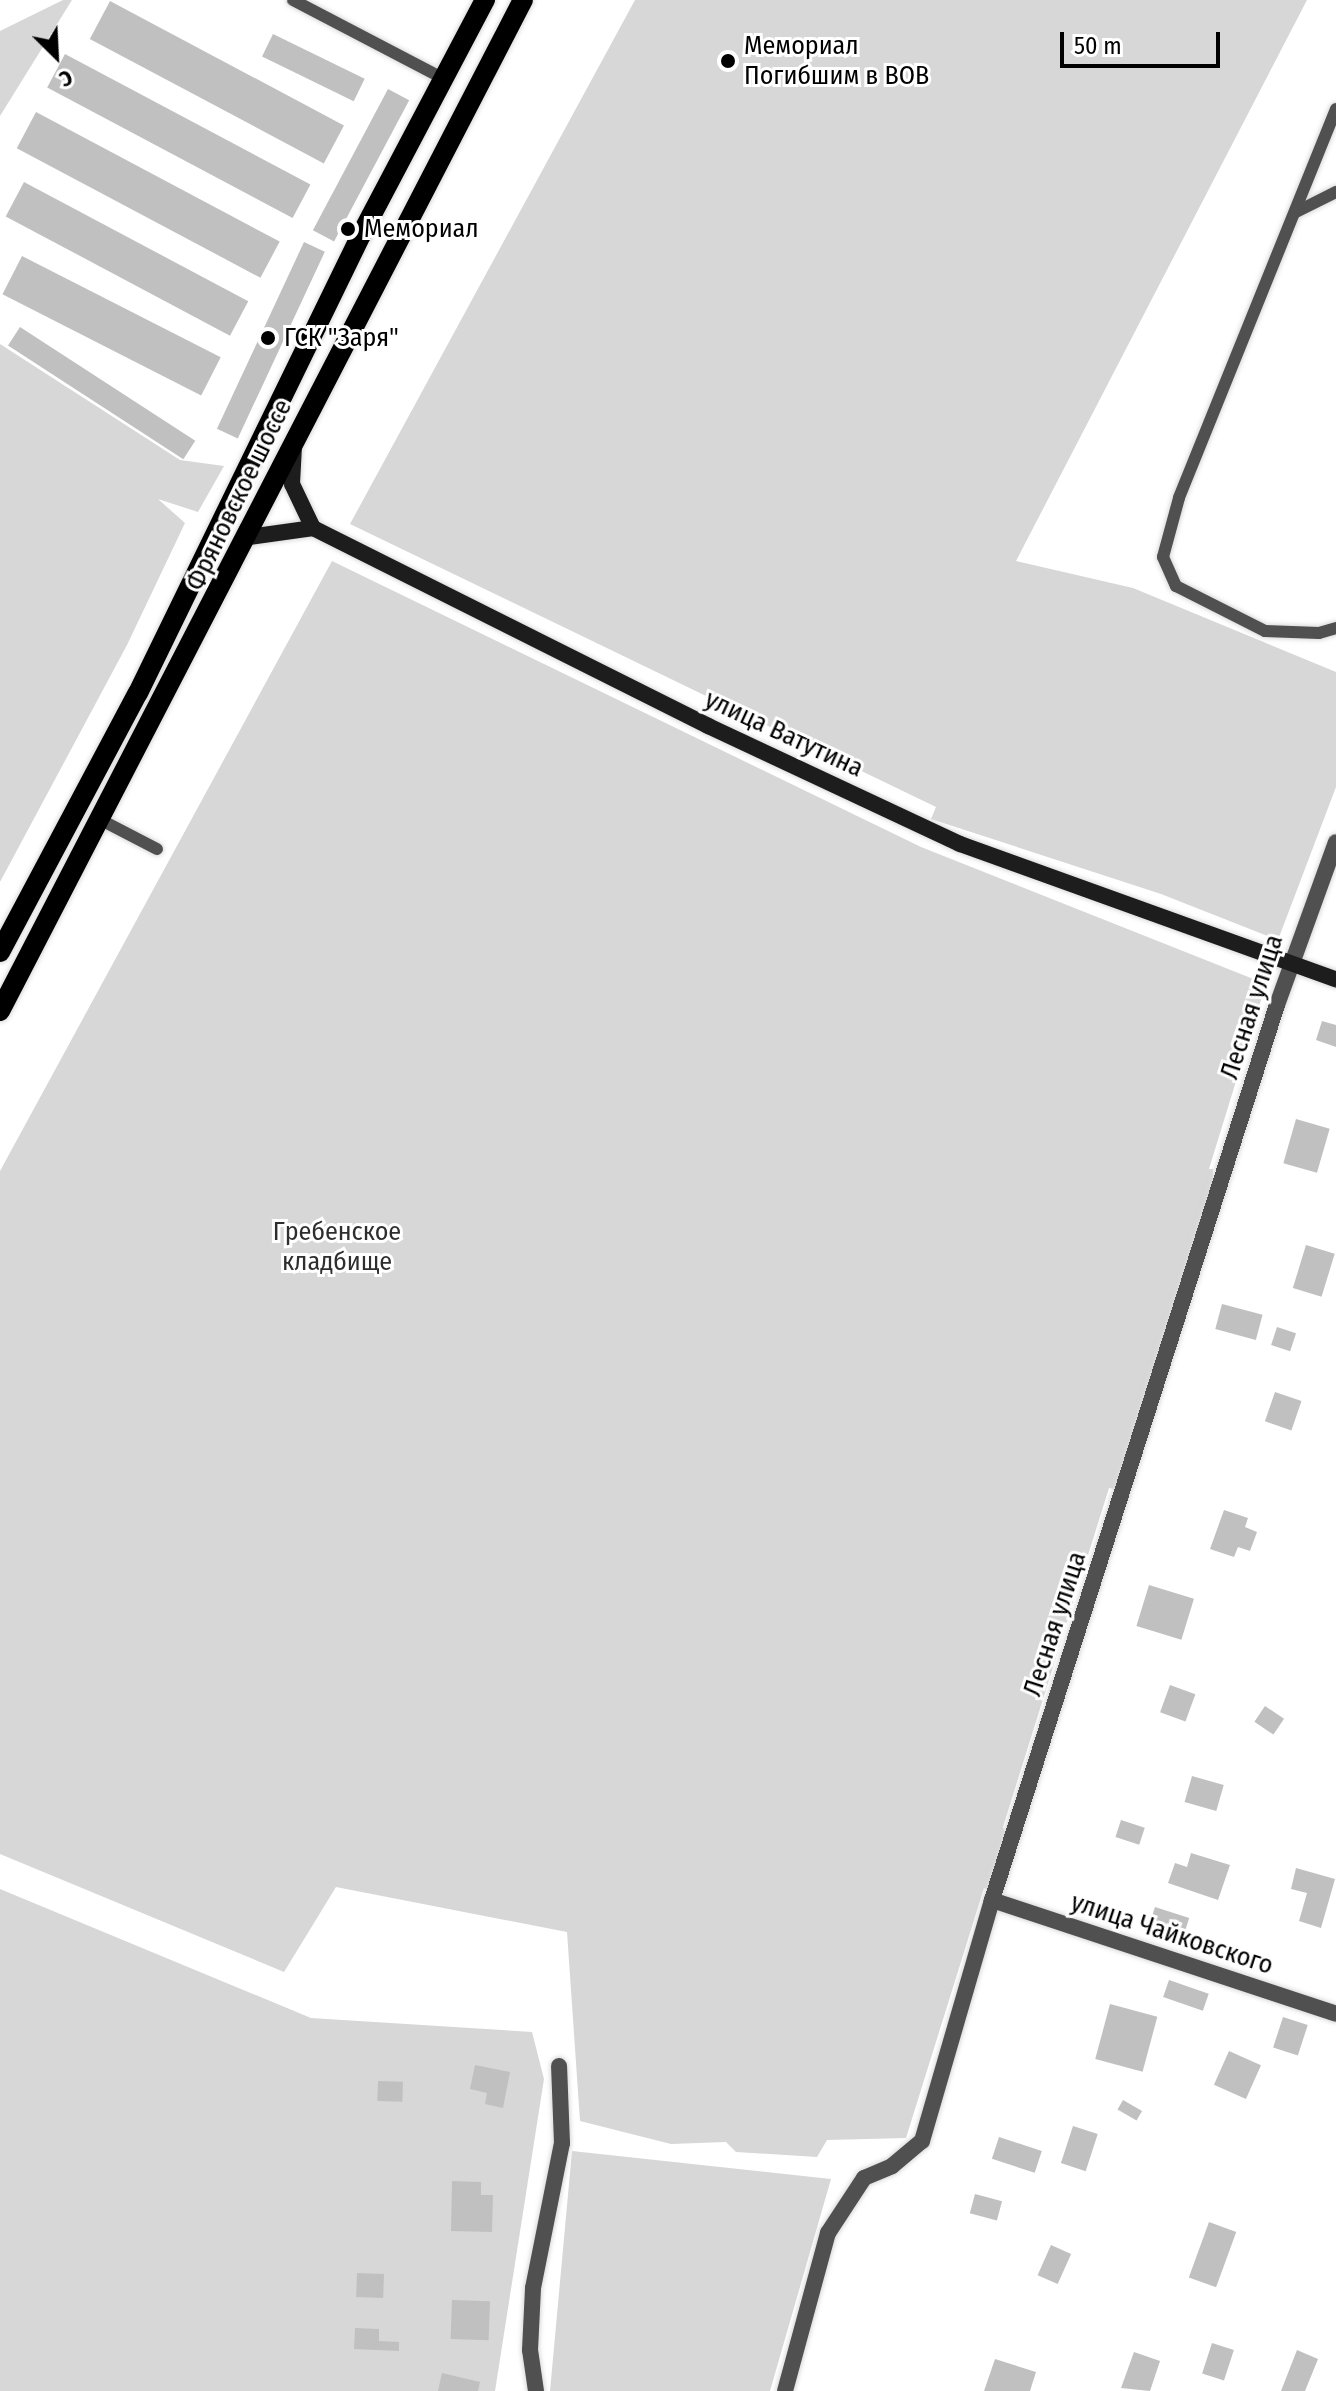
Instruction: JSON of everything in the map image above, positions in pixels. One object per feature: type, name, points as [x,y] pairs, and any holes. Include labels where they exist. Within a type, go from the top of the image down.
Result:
[{"type":"main road","name":"Фряновское шоссе","points":[[0,952],[138,693],[361,235],[485,0]]},
{"type":"main road","name":"Фряновское шоссе","points":[[0,1011],[249,537],[294,443],[523,0]]},
{"type":"street","points":[[444,79],[474,0]]},
{"type":"street","points":[[249,537],[293,527],[313,528],[292,484],[294,443]]},
{"type":"street","name":"улица Ватутина","points":[[313,528],[708,726],[960,844],[1336,979]]},
{"type":"street","name":"Лесная улица","points":[[785,2391],[828,2233],[864,2178],[892,2166],[922,2141],[992,1900],[1290,963],[1336,842]]},
{"type":"street","name":"улица Чайковского","points":[[992,1900],[1336,2014]]},
{"type":"street","points":[[536,2391],[530,2350],[533,2288],[562,2143],[559,2066]]},
{"type":"lane","points":[[293,0],[444,79]]},
{"type":"lane","points":[[1336,109],[1179,498],[1163,557],[1176,586],[1265,631],[1319,633],[1336,628]]},
{"type":"lane","points":[[1296,212],[1336,192]]},
{"type":"lane","points":[[101,820],[157,849]]},
{"type":"green space","points":[[63,0],[72,0],[0,116],[0,31]]},
{"type":"green space","points":[[635,0],[1307,0],[1016,561],[1133,588],[1336,672],[1336,787],[1278,940],[1161,894],[931,819],[936,807],[350,524]]},
{"type":"green space","points":[[0,344],[180,460],[224,466],[198,512],[158,499],[185,523],[127,645],[0,882]]},
{"type":"green space","name":"Гребенское кладбище","points":[[332,561],[921,847],[1266,984],[1209,1169],[1213,1169],[1213,1180],[1115,1489],[1109,1488],[1003,1827],[1007,1837],[991,1890],[984,1888],[906,2138],[827,2140],[817,2157],[736,2152],[726,2142],[671,2144],[580,2121],[567,1932],[336,1887],[284,1972],[0,1854],[0,1171]]},
{"type":"green space","points":[[0,1889],[311,2018],[532,2032],[544,2079],[495,2391],[0,2391]]},
{"type":"green space","points":[[572,2151],[831,2179],[770,2391],[550,2391]]},
{"type":"building","points":[[110,1],[344,125],[324,163],[90,39]]},
{"type":"building","points":[[273,34],[365,79],[354,101],[262,56]]},
{"type":"building","points":[[65,54],[310,185],[293,218],[47,88]]},
{"type":"building","points":[[388,89],[409,100],[334,242],[313,230]]},
{"type":"building","points":[[36,112],[280,242],[260,278],[17,148]]},
{"type":"building","points":[[24,182],[248,301],[230,336],[6,216]]},
{"type":"building","name":"ГСК \"Заря\"","points":[[304,242],[325,252],[238,438],[217,429]]},
{"type":"building","points":[[22,256],[221,357],[201,396],[2,294]]},
{"type":"building","points":[[20,327],[195,441],[183,459],[8,345]]},
{"type":"building","points":[[1322,1021],[1336,1025],[1336,1047],[1316,1040]]},
{"type":"building","points":[[1296,1119],[1330,1129],[1317,1173],[1283,1163]]},
{"type":"building","points":[[1306,1245],[1335,1254],[1322,1297],[1293,1288]]},
{"type":"building","points":[[1222,1304],[1263,1315],[1256,1340],[1215,1329]]},
{"type":"building","points":[[1277,1327],[1296,1333],[1290,1351],[1271,1345]]},
{"type":"building","points":[[1275,1392],[1301,1401],[1291,1430],[1265,1421]]},
{"type":"building","points":[[1224,1510],[1248,1518],[1245,1527],[1257,1532],[1250,1551],[1238,1547],[1234,1557],[1210,1549]]},
{"type":"building","points":[[1149,1585],[1194,1599],[1181,1640],[1136,1626]]},
{"type":"building","points":[[1170,1685],[1195,1694],[1185,1721],[1160,1712]]},
{"type":"building","points":[[1265,1706],[1284,1719],[1273,1735],[1254,1722]]},
{"type":"building","points":[[1192,1776],[1224,1785],[1216,1811],[1185,1802]]},
{"type":"building","points":[[1121,1820],[1145,1828],[1139,1845],[1115,1837]]},
{"type":"building","points":[[1191,1853],[1230,1865],[1218,1900],[1168,1883],[1175,1863],[1187,1867]]},
{"type":"building","points":[[1296,1868],[1335,1879],[1321,1928],[1299,1921],[1307,1893],[1291,1889]]},
{"type":"building","points":[[1155,1907],[1189,1918],[1184,1933],[1150,1922]]},
{"type":"building","points":[[1169,1980],[1209,1994],[1203,2011],[1163,1997]]},
{"type":"building","points":[[1110,2004],[1157,2017],[1143,2072],[1095,2059]]},
{"type":"building","points":[[1283,2017],[1308,2025],[1298,2055],[1273,2047]]},
{"type":"building","points":[[1229,2051],[1261,2065],[1246,2099],[1214,2085]]},
{"type":"building","points":[[475,2065],[510,2072],[503,2108],[485,2104],[487,2093],[470,2089]]},
{"type":"building","points":[[378,2081],[403,2082],[402,2102],[377,2101]]},
{"type":"building","points":[[1123,2100],[1142,2111],[1137,2121],[1118,2110]]},
{"type":"building","points":[[1073,2126],[1098,2134],[1086,2171],[1061,2163]]},
{"type":"building","points":[[999,2137],[1042,2151],[1035,2173],[992,2159]]},
{"type":"building","points":[[452,2181],[481,2182],[481,2195],[493,2195],[492,2232],[451,2231]]},
{"type":"building","points":[[975,2194],[1002,2201],[997,2221],[970,2213]]},
{"type":"building","points":[[1209,2222],[1236,2232],[1216,2287],[1189,2277]]},
{"type":"building","points":[[1051,2245],[1071,2254],[1058,2284],[1038,2275]]},
{"type":"building","points":[[357,2273],[384,2274],[383,2298],[356,2297]]},
{"type":"building","points":[[452,2300],[490,2301],[489,2340],[451,2339]]},
{"type":"building","points":[[355,2328],[379,2329],[379,2341],[399,2342],[399,2351],[354,2349]]},
{"type":"building","points":[[1212,2343],[1234,2350],[1224,2381],[1202,2373]]},
{"type":"building","points":[[1297,2350],[1318,2359],[1305,2391],[1281,2391]]},
{"type":"building","points":[[1134,2352],[1160,2361],[1150,2391],[1121,2388]]},
{"type":"building","points":[[995,2359],[1036,2372],[1030,2391],[984,2391]]},
{"type":"building","points":[[442,2373],[480,2382],[478,2391],[438,2391]]},
{"type":"place","name":"Мемориал Погибшим в ВОВ","points":[[728,61]]},
{"type":"place","name":"Мемориал","points":[[348,229]]},
{"type":"place","name":"ГСК \"Заря\"","points":[[268,338]]}]
